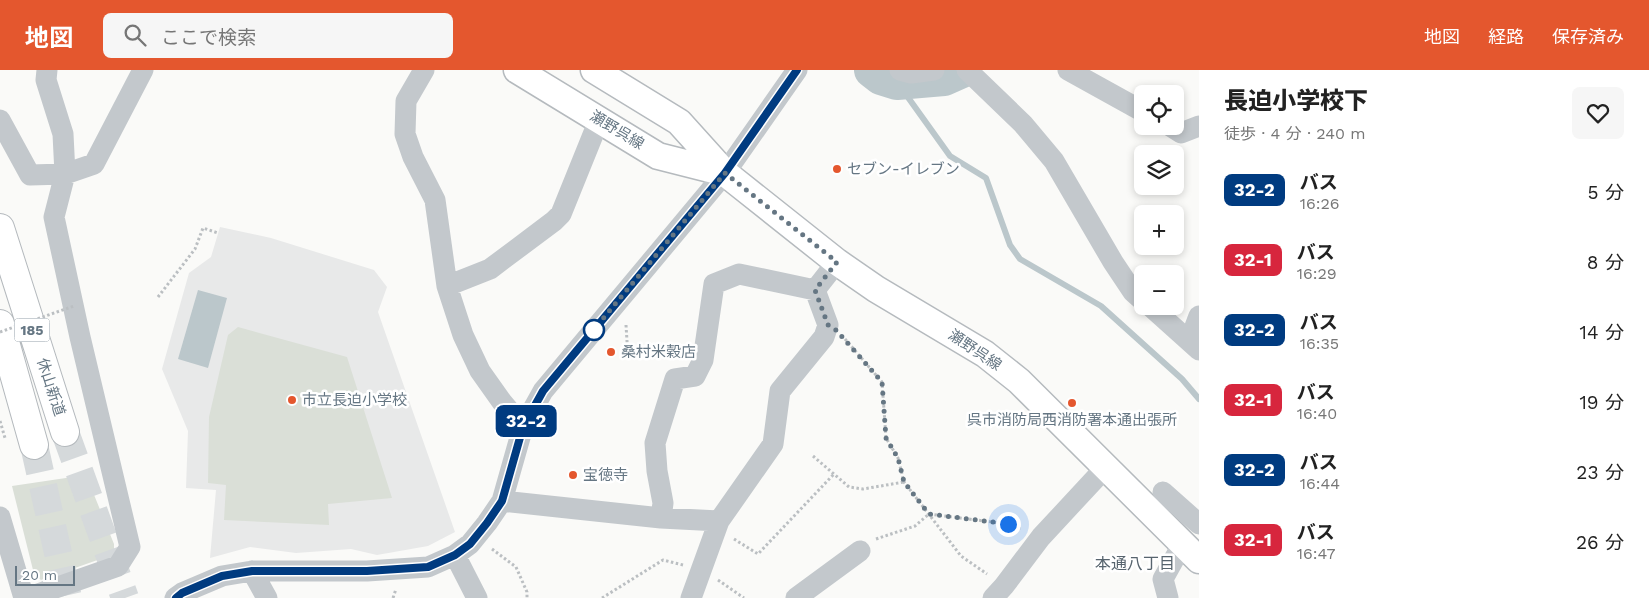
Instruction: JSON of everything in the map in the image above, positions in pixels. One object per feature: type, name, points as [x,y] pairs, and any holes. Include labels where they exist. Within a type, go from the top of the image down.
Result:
[{"type":"highway","name":"休山新道","points":[[0,228],[65,432]]},
{"type":"highway","name":"休山新道","points":[[0,324],[34,445]]},
{"type":"main road","name":"瀬野呉線","points":[[517,70],[658,156],[725,173]]},
{"type":"main road","name":"瀬野呉線","points":[[594,70],[679,122],[725,173],[837,262],[876,289],[985,354],[1019,381],[1106,467],[1194,542]]},
{"type":"street","points":[[0,516],[25,598],[118,566],[130,546],[54,217],[65,174],[63,134],[46,80],[47,70]]},
{"type":"street","points":[[0,120],[30,175],[65,174],[94,164],[143,70]]},
{"type":"street","points":[[424,70],[406,101],[405,134],[413,157],[435,200],[447,286],[463,335],[480,372],[523,427]]},
{"type":"street","points":[[176,598],[182,593],[222,576],[252,571],[367,571],[428,567],[455,555],[470,544],[502,501],[523,427],[543,391],[725,173],[797,70]]},
{"type":"street","points":[[900,70],[911,73],[934,70]]},
{"type":"street","points":[[1068,70],[1134,107]]},
{"type":"street","points":[[969,72],[1023,124],[1054,161],[1113,262],[1134,293]]},
{"type":"street","points":[[447,286],[490,269],[561,214],[599,120]]},
{"type":"street","points":[[1184,132],[1199,126]]},
{"type":"street","points":[[815,290],[837,262]]},
{"type":"street","points":[[661,518],[663,503],[657,471],[655,443],[675,379],[695,376],[703,360],[714,284],[739,274],[815,290]]},
{"type":"street","points":[[691,598],[718,524],[773,444],[780,391],[824,337],[828,325],[815,290]]},
{"type":"street","points":[[1160,315],[1194,345]]},
{"type":"street","points":[[1194,345],[1199,316]]},
{"type":"street","points":[[999,592],[1040,537],[1106,467]]},
{"type":"street","points":[[1163,492],[1194,542],[1163,579],[1168,598]]},
{"type":"street","points":[[502,501],[718,524]]},
{"type":"street","points":[[796,598],[860,551]]},
{"type":"street","points":[[455,555],[477,598]]},
{"type":"street","points":[[252,571],[267,598]]},
{"type":"path","points":[[158,297],[195,249],[203,228],[218,233]]},
{"type":"path","points":[[0,332],[74,306]]},
{"type":"path","points":[[626,322],[628,357]]},
{"type":"path","points":[[828,325],[836,330],[882,382],[886,438],[898,458],[904,482],[961,556],[999,592]]},
{"type":"path","points":[[0,422],[6,439]]},
{"type":"path","points":[[813,456],[849,486],[862,489],[904,482]]},
{"type":"path","points":[[718,524],[758,554],[834,474]]},
{"type":"path","points":[[860,551],[870,541],[915,526],[929,514],[1008,524],[1040,537]]},
{"type":"path","points":[[476,537],[516,567],[527,592],[527,598]]},
{"type":"path","points":[[602,598],[663,560],[702,569],[744,598]]},
{"type":"shaded area","name":"市立長迫小学校","points":[[220,227],[271,238],[374,270],[387,287],[378,312],[455,532],[428,546],[377,555],[351,549],[296,553],[250,547],[210,558],[216,490],[186,488],[188,431],[162,369],[189,273],[211,257]]},
{"type":"shaded area","points":[[198,290],[227,298],[208,368],[178,359]]},
{"type":"shaded area","points":[[238,327],[347,357],[392,498],[328,504],[329,525],[224,520],[226,485],[208,483],[209,417],[228,335]]},
{"type":"shaded area","points":[[86,475],[114,544],[114,551],[106,557],[41,580],[34,574],[12,486]]},
{"type":"waterway","points":[[872,70],[881,77],[897,82],[944,78],[962,70]]},
{"type":"waterway","points":[[897,82],[950,156],[986,178],[1010,245],[1020,259],[1101,306],[1182,379],[1199,399]]},
{"type":"tunnel","points":[[65,432],[125,598]]},
{"type":"tunnel","points":[[34,445],[68,598]]},
{"type":"bus line","name":"32-2","points":[[176,598],[182,593],[222,576],[252,571],[367,571],[428,567],[455,555],[470,544],[502,501],[523,427],[543,391],[725,173],[797,70]]},
{"type":"place","name":"セブン-イレブン","points":[[837,169]]},
{"type":"place","name":"桑村米穀店","points":[[611,352]]},
{"type":"place","name":"市立長迫小学校","points":[[292,400]]},
{"type":"place","name":"呉市消防局西消防署本通出張所","points":[[1072,403]]},
{"type":"place","name":"宝徳寺","points":[[573,475]]},
{"type":"district","name":"本通八丁目","points":[[1135,563]]},
{"type":"route","points":[[594,330],[590,334],[725,173],[837,262],[815,290],[828,325],[836,330],[882,382],[886,438],[898,458],[904,482],[929,514],[1008,524]]}]
